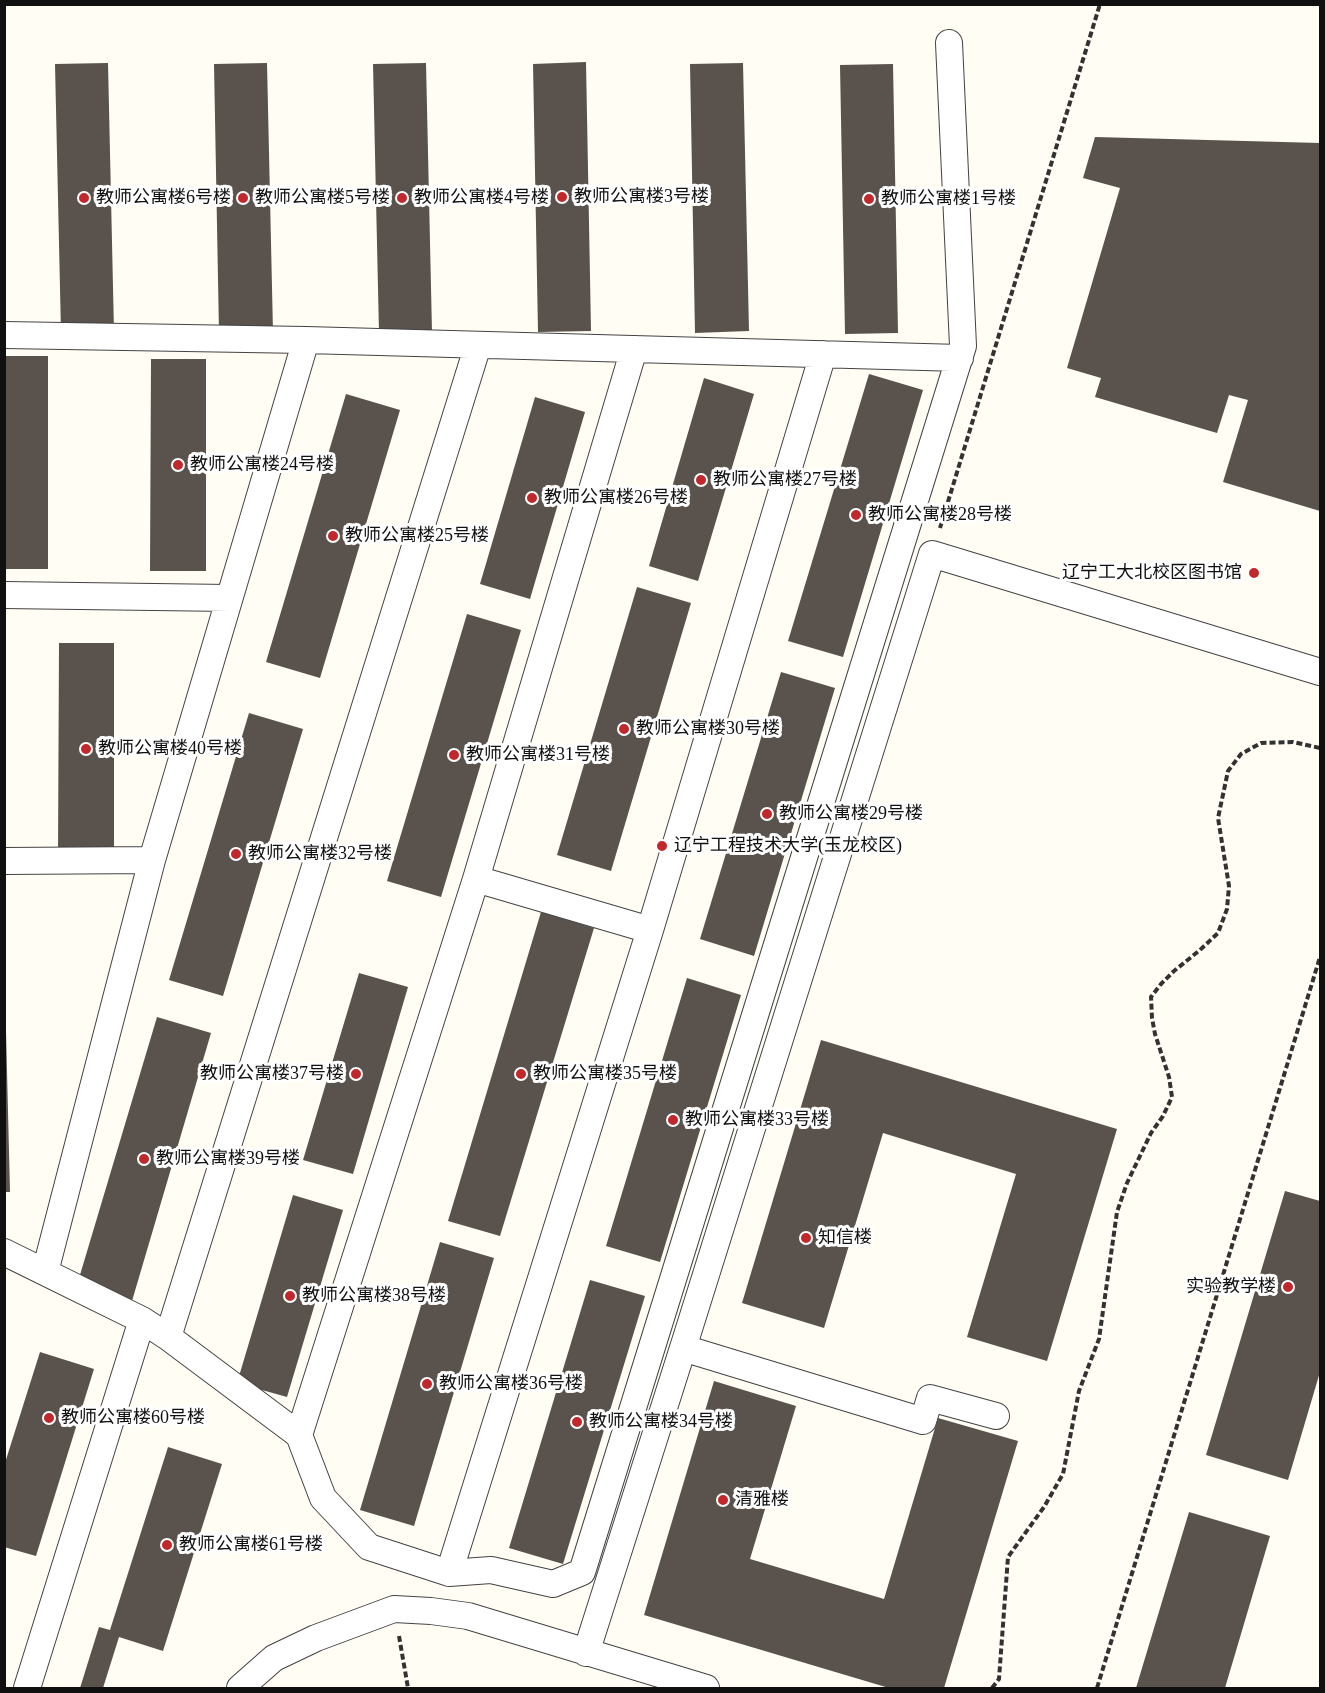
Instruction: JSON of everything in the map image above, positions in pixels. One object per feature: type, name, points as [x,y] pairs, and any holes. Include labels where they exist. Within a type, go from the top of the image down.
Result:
[{"type":"street","points":[[4,1252],[142,1320],[299,1435],[323,1498],[369,1547],[449,1573],[491,1570],[553,1584],[582,1572],[963,346],[949,43]]},
{"type":"street","points":[[4,335],[306,340],[960,357]]},
{"type":"street","points":[[45,1272],[152,860],[306,340]]},
{"type":"street","points":[[168,1337],[478,345]]},
{"type":"street","points":[[299,1435],[476,879],[634,349]]},
{"type":"street","points":[[449,1573],[650,930],[823,354]]},
{"type":"street","points":[[586,1653],[932,554],[1320,672]]},
{"type":"street","points":[[4,595],[229,598]]},
{"type":"street","points":[[4,861],[152,860]]},
{"type":"street","points":[[476,879],[650,930]]},
{"type":"street","points":[[27,1689],[142,1320]]},
{"type":"street","points":[[683,1348],[923,1421],[930,1398],[996,1416]]},
{"type":"street","points":[[240,1689],[274,1658],[316,1638],[394,1609],[468,1616],[706,1689]]},
{"type":"path","points":[[932,554],[1100,4]]},
{"type":"path","points":[[992,1689],[999,1679],[1008,1557],[1044,1507],[1064,1474],[1078,1391],[1099,1339],[1117,1212],[1127,1183],[1151,1133],[1172,1097],[1169,1077],[1154,1026],[1151,997],[1174,971],[1218,933],[1227,909],[1229,886],[1218,818],[1227,771],[1241,754],[1261,743],[1293,742],[1320,748]]},
{"type":"path","points":[[1097,1689],[1320,957]]},
{"type":"path","points":[[394,1609],[408,1689]]},
{"type":"building","name":"教师公寓楼3号楼","points":[[586,62],[591,331],[538,332],[533,64]]},
{"type":"building","name":"教师公寓楼6号楼","points":[[108,63],[114,332],[61,333],[55,64]]},
{"type":"building","name":"教师公寓楼5号楼","points":[[267,63],[273,332],[219,333],[214,64]]},
{"type":"building","name":"教师公寓楼4号楼","points":[[426,63],[432,332],[379,333],[373,64]]},
{"type":"building","points":[[743,63],[749,331],[695,333],[690,64]]},
{"type":"building","name":"教师公寓楼1号楼","points":[[893,64],[898,333],[845,334],[840,65]]},
{"type":"building","points":[[1095,137],[1320,143],[1320,511],[1223,482],[1248,400],[1229,395],[1217,433],[1095,397],[1101,378],[1067,368],[1120,188],[1083,178]]},
{"type":"building","points":[[4,356],[48,356],[48,569],[4,569]]},
{"type":"building","name":"教师公寓楼24号楼","points":[[151,359],[206,359],[206,571],[150,571]]},
{"type":"building","name":"教师公寓楼28号楼","points":[[869,374],[923,390],[843,657],[788,641]]},
{"type":"building","name":"教师公寓楼27号楼","points":[[704,378],[754,394],[698,581],[649,566]]},
{"type":"building","name":"教师公寓楼25号楼","points":[[346,394],[400,410],[320,678],[266,662]]},
{"type":"building","name":"教师公寓楼26号楼","points":[[535,397],[585,412],[530,599],[480,584]]},
{"type":"building","name":"教师公寓楼30号楼","points":[[637,587],[691,603],[611,871],[557,855]]},
{"type":"building","name":"教师公寓楼31号楼","points":[[467,614],[521,630],[441,897],[387,881]]},
{"type":"building","name":"教师公寓楼40号楼","points":[[59,643],[114,643],[114,855],[58,855]]},
{"type":"building","name":"教师公寓楼29号楼","points":[[781,672],[835,688],[754,956],[700,939]]},
{"type":"building","name":"教师公寓楼32号楼","points":[[249,713],[303,729],[223,996],[169,980]]},
{"type":"building","name":"教师公寓楼35号楼","points":[[541,912],[594,928],[500,1236],[448,1221]]},
{"type":"building","name":"教师公寓楼37号楼","points":[[359,973],[408,987],[353,1174],[303,1160]]},
{"type":"building","name":"教师公寓楼33号楼","points":[[687,978],[741,995],[660,1262],[606,1246]]},
{"type":"building","name":"教师公寓楼39号楼","points":[[157,1017],[211,1033],[132,1301],[77,1285]]},
{"type":"building","points":[[4,1031],[6,1031],[10,1192],[4,1192]]},
{"type":"building","name":"知信楼","points":[[821,1040],[1117,1129],[1047,1361],[967,1337],[1016,1174],[883,1133],[824,1328],[742,1303]]},
{"type":"building","name":"实验教学楼","points":[[1285,1191],[1320,1201],[1320,1372],[1288,1480],[1206,1455]]},
{"type":"building","name":"教师公寓楼38号楼","points":[[293,1195],[343,1210],[287,1397],[237,1383]]},
{"type":"building","name":"教师公寓楼36号楼","points":[[440,1242],[494,1258],[414,1526],[360,1510]]},
{"type":"building","name":"教师公寓楼34号楼","points":[[590,1280],[645,1296],[563,1564],[509,1548]]},
{"type":"building","name":"教师公寓楼60号楼","points":[[40,1352],[94,1369],[36,1556],[4,1547],[4,1466]]},
{"type":"building","name":"清雅楼","points":[[714,1381],[796,1406],[750,1559],[884,1599],[938,1418],[1018,1441],[944,1688],[889,1688],[644,1615]]},
{"type":"building","name":"教师公寓楼61号楼","points":[[168,1447],[222,1464],[163,1651],[119,1637],[103,1688],[80,1688],[99,1627],[110,1630]]},
{"type":"building","points":[[1189,1512],[1270,1536],[1225,1688],[1136,1688]]},
{"type":"place","name":"教师公寓楼3号楼","points":[[562,197]]},
{"type":"place","name":"教师公寓楼6号楼","points":[[84,198]]},
{"type":"place","name":"教师公寓楼5号楼","points":[[243,198]]},
{"type":"place","name":"教师公寓楼4号楼","points":[[402,198]]},
{"type":"place","name":"教师公寓楼1号楼","points":[[869,199]]},
{"type":"place","name":"教师公寓楼24号楼","points":[[178,465]]},
{"type":"place","name":"教师公寓楼27号楼","points":[[701,480]]},
{"type":"place","name":"教师公寓楼26号楼","points":[[532,498]]},
{"type":"place","name":"教师公寓楼28号楼","points":[[856,515]]},
{"type":"place","name":"教师公寓楼25号楼","points":[[333,536]]},
{"type":"place","name":"辽宁工大北校区图书馆","points":[[1254,573]]},
{"type":"place","name":"教师公寓楼30号楼","points":[[624,729]]},
{"type":"place","name":"教师公寓楼40号楼","points":[[86,749]]},
{"type":"place","name":"教师公寓楼31号楼","points":[[454,755]]},
{"type":"place","name":"教师公寓楼29号楼","points":[[767,814]]},
{"type":"place","name":"辽宁工程技术大学(玉龙校区)","points":[[662,846]]},
{"type":"place","name":"教师公寓楼32号楼","points":[[236,854]]},
{"type":"place","name":"教师公寓楼37号楼","points":[[356,1074]]},
{"type":"place","name":"教师公寓楼35号楼","points":[[521,1074]]},
{"type":"place","name":"教师公寓楼33号楼","points":[[673,1120]]},
{"type":"place","name":"教师公寓楼39号楼","points":[[144,1159]]},
{"type":"place","name":"知信楼","points":[[806,1238]]},
{"type":"place","name":"实验教学楼","points":[[1288,1287]]},
{"type":"place","name":"教师公寓楼38号楼","points":[[290,1296]]},
{"type":"place","name":"教师公寓楼36号楼","points":[[427,1384]]},
{"type":"place","name":"教师公寓楼60号楼","points":[[49,1418]]},
{"type":"place","name":"教师公寓楼34号楼","points":[[577,1422]]},
{"type":"place","name":"清雅楼","points":[[723,1500]]},
{"type":"place","name":"教师公寓楼61号楼","points":[[167,1545]]}]
